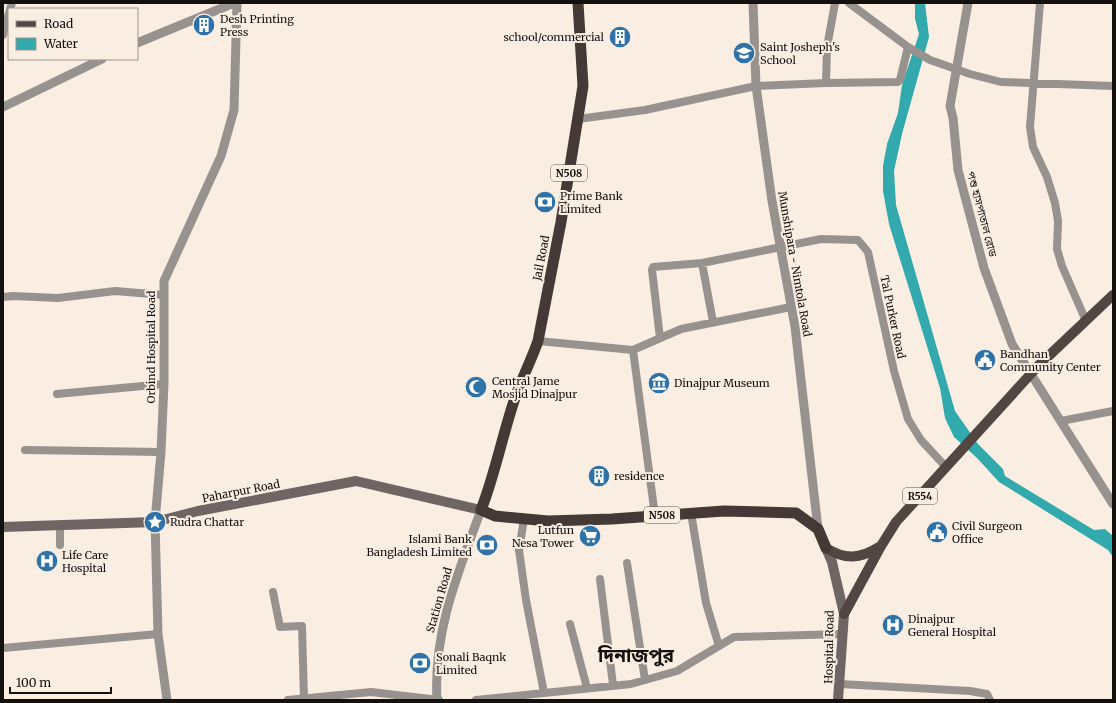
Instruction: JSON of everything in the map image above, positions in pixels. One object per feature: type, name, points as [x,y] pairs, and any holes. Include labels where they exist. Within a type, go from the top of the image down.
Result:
[{"type":"highway","name":"Jail Road","points":[[482,510],[514,400],[532,360],[538,341],[583,86],[578,3]]},
{"type":"highway","name":"N508","points":[[482,510],[495,516],[548,521],[724,511],[796,513],[818,529]]},
{"type":"highway","points":[[818,529],[826,548]]},
{"type":"main road","name":"R554","points":[[844,614],[881,546],[896,522],[974,435],[1032,374],[1113,295]]},
{"type":"main road","name":"Paharpur Road","points":[[3,527],[155,522],[198,511],[356,481],[482,510]]},
{"type":"main road","name":"R554","points":[[826,548],[836,554],[853,558],[864,556],[881,546]]},
{"type":"main road","name":"Hospital Road","points":[[826,548],[832,562],[844,614],[838,700]]},
{"type":"street","points":[[138,43],[236,3]]},
{"type":"street","name":"Orbind Hospital Road","points":[[167,700],[158,634],[155,522],[161,452],[164,384],[163,295],[165,276],[221,156],[234,110],[236,3]]},
{"type":"street","name":"Munshipara - Nimtola Road","points":[[753,3],[756,86],[780,248],[791,307],[818,529]]},
{"type":"street","points":[[826,83],[827,47],[836,3]]},
{"type":"street","points":[[849,3],[910,48],[930,60],[957,70],[1001,82],[1113,86]]},
{"type":"street","name":"পশু হাসপাতাল রোড","points":[[968,3],[950,106],[953,118],[958,170],[984,268],[1012,344],[1113,504]]},
{"type":"street","points":[[1040,3],[1038,45],[1032,84],[1030,127],[1033,147],[1047,177],[1055,203],[1058,255],[1086,321]]},
{"type":"street","points":[[3,35],[8,17]]},
{"type":"street","points":[[578,119],[645,110],[756,86],[898,82],[900,80],[910,48]]},
{"type":"street","points":[[3,107],[100,60]]},
{"type":"street","name":"Tal Purker Road","points":[[660,338],[652,268],[702,263],[821,239],[858,240],[868,252],[894,371],[908,419],[921,440],[946,467]]},
{"type":"street","points":[[702,263],[713,322]]},
{"type":"street","points":[[3,297],[58,298],[115,291],[163,295]]},
{"type":"street","points":[[538,341],[633,350],[681,329],[791,307]]},
{"type":"street","points":[[633,350],[655,516]]},
{"type":"street","points":[[57,394],[164,384]]},
{"type":"street","points":[[1061,422],[1113,411]]},
{"type":"street","points":[[25,450],[161,452]]},
{"type":"street","name":"Station Road","points":[[438,700],[440,637],[454,585],[482,510]]},
{"type":"street","points":[[691,513],[706,603],[720,646]]},
{"type":"street","points":[[524,519],[519,550],[526,600],[544,693]]},
{"type":"street","points":[[60,525],[60,545]]},
{"type":"street","points":[[627,563],[645,680]]},
{"type":"street","points":[[600,579],[613,686]]},
{"type":"street","points":[[272,592],[280,627],[302,626],[304,698]]},
{"type":"street","points":[[570,624],[587,688]]},
{"type":"street","points":[[3,648],[158,634]]},
{"type":"street","points":[[476,700],[613,686],[645,680],[677,671],[734,637],[843,634]]},
{"type":"street","points":[[840,684],[970,691],[987,694],[990,700]]},
{"type":"street","points":[[288,700],[368,696],[438,700]]},
{"type":"water","points":[[915,3],[925,3],[929,37],[902,134],[894,171],[896,205],[955,411],[978,444],[1003,469],[1005,476],[1094,530],[1105,529],[1113,536],[1113,557],[1108,550],[999,482],[977,458],[954,437],[945,418],[940,388],[889,224],[883,191],[883,166],[887,144],[898,113],[902,85],[919,34],[915,19]]},
{"type":"place","name":"Desh Printing Press","points":[[204,25]]},
{"type":"place","name":"school/commercial","points":[[620,37]]},
{"type":"place","name":"Saint Josheph's School","points":[[744,53]]},
{"type":"place","name":"Prime Bank Limited","points":[[545,202]]},
{"type":"place","name":"Bandhan Community Center","points":[[985,360]]},
{"type":"place","name":"Dinajpur Museum","points":[[659,383]]},
{"type":"place","name":"Central Jame Mosjid Dinajpur","points":[[476,387]]},
{"type":"place","name":"residence","points":[[599,476]]},
{"type":"place","name":"Rudra Chattar","points":[[155,522]]},
{"type":"place","name":"Civil Surgeon Office","points":[[937,532]]},
{"type":"place","name":"Lutfun Nesa Tower","points":[[590,536]]},
{"type":"place","name":"Islami Bank Bangladesh Limited","points":[[487,545]]},
{"type":"place","name":"Life Care Hospital","points":[[47,561]]},
{"type":"place","name":"Dinajpur General Hospital","points":[[893,625]]},
{"type":"place","name":"Sonali Baqnk Limited","points":[[420,663]]},
{"type":"district","name":"দিনাজপুর","points":[[636,655]]}]
